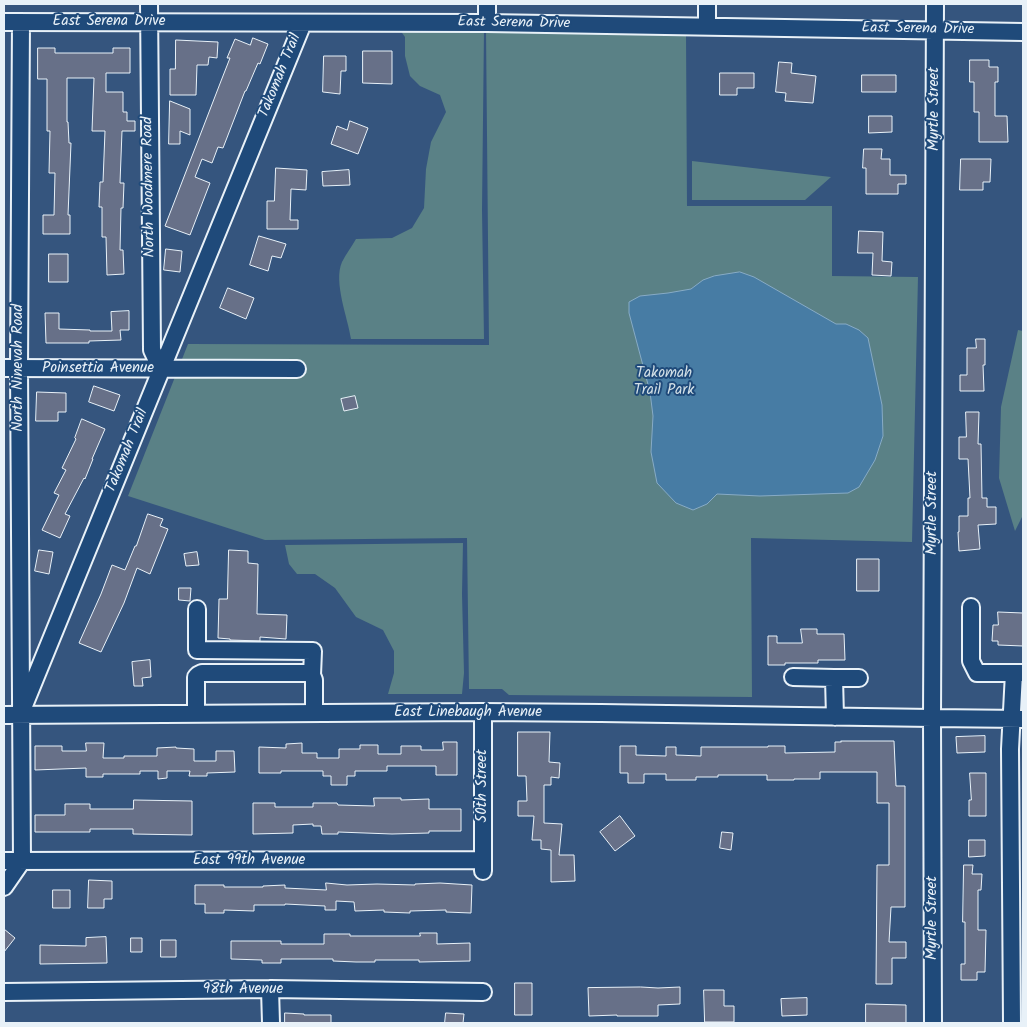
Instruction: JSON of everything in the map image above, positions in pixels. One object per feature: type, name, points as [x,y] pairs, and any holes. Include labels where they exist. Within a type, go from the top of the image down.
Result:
[{"type":"street","name":"North Woodmere Road","points":[[149,4],[152,350],[161,369]]},
{"type":"street","points":[[487,4],[487,23]]},
{"type":"street","points":[[707,4],[707,26]]},
{"type":"street","name":"Myrtle Street","points":[[933,1023],[932,718],[935,4]]},
{"type":"street","name":"East Serena Drive","points":[[4,22],[487,23],[1023,32]]},
{"type":"street","name":"North Ninevah Road","points":[[20,22],[12,368],[20,714]]},
{"type":"street","name":"Takomah Trail","points":[[22,861],[20,714],[303,23]]},
{"type":"street","name":"Poinsettia Avenue","points":[[12,368],[297,369]]},
{"type":"street","points":[[971,607],[971,661],[977,673],[1019,673],[1012,1023]]},
{"type":"street","points":[[196,714],[196,677],[198,674],[197,610]]},
{"type":"street","points":[[197,650],[313,651],[314,713]]},
{"type":"street","points":[[198,674],[308,673],[312,676]]},
{"type":"street","points":[[793,677],[859,678]]},
{"type":"street","points":[[834,678],[835,717]]},
{"type":"street","name":"East Linebaugh Avenue","points":[[4,715],[483,712],[1017,718]]},
{"type":"street","name":"50th Street","points":[[483,712],[483,866]]},
{"type":"street","points":[[4,887],[22,861]]},
{"type":"street","name":"East 99th Avenue","points":[[4,862],[483,866]]},
{"type":"street","points":[[270,989],[271,1023]]},
{"type":"street","name":"98th Avenue","points":[[4,992],[270,989],[483,992]]},
{"type":"green space","points":[[400,30],[484,30],[482,210],[484,339],[351,339],[340,290],[339,280],[342,262],[356,239],[392,238],[412,228],[424,208],[426,169],[431,142],[446,112],[440,95],[420,86],[410,76],[405,56],[405,37]]},
{"type":"green space","name":"Takomah Trail Park","points":[[486,30],[686,34],[687,206],[832,206],[832,276],[918,277],[912,542],[751,538],[752,697],[509,695],[502,689],[469,689],[467,538],[265,540],[128,496],[188,344],[489,345]]},
{"type":"green space","points":[[692,161],[831,177],[805,200],[692,200]]},
{"type":"green space","points":[[1018,330],[1023,331],[1023,515],[1015,531],[999,478],[1001,407]]},
{"type":"green space","points":[[463,543],[464,673],[462,694],[388,694],[394,673],[394,651],[383,630],[356,617],[335,588],[315,574],[297,574],[289,564],[285,545]]},
{"type":"water","points":[[740,272],[754,277],[836,324],[846,324],[859,330],[868,338],[882,405],[883,436],[875,460],[859,487],[848,493],[760,496],[717,494],[707,504],[693,510],[676,503],[657,483],[651,452],[653,416],[650,392],[629,313],[629,302],[640,296],[691,289],[703,280],[714,276]]},
{"type":"building","points":[[253,38],[268,44],[260,64],[258,63],[245,91],[223,148],[218,147],[212,163],[202,159],[195,177],[210,183],[190,235],[165,226],[230,58],[227,58],[235,39],[250,45]]},
{"type":"building","points":[[176,40],[218,42],[217,58],[209,57],[208,65],[197,65],[196,95],[170,95],[170,69],[175,69]]},
{"type":"building","points":[[38,48],[55,48],[55,53],[113,53],[113,48],[130,48],[130,73],[106,73],[106,92],[123,92],[123,112],[127,112],[127,121],[135,121],[135,131],[122,131],[120,183],[124,183],[123,208],[121,208],[120,250],[123,250],[124,274],[107,275],[106,237],[102,237],[102,207],[99,207],[100,182],[103,182],[105,131],[92,131],[94,78],[67,78],[67,122],[69,143],[71,143],[68,215],[70,215],[70,234],[43,234],[43,215],[54,215],[55,173],[49,173],[50,131],[47,131],[47,79],[38,79]]},
{"type":"building","points":[[363,51],[392,51],[392,84],[363,83]]},
{"type":"building","points":[[324,56],[346,56],[346,71],[341,71],[340,94],[323,92]]},
{"type":"building","points":[[970,60],[989,60],[989,67],[998,67],[998,82],[995,82],[995,116],[1007,116],[1008,142],[979,142],[979,112],[974,112],[974,82],[970,82]]},
{"type":"building","points":[[779,62],[792,63],[791,73],[816,76],[813,103],[785,101],[786,93],[776,92]]},
{"type":"building","points":[[720,73],[754,73],[754,88],[737,88],[737,95],[720,95]]},
{"type":"building","points":[[862,75],[896,75],[896,92],[862,92]]},
{"type":"building","points":[[170,101],[190,109],[190,135],[180,131],[180,144],[169,144]]},
{"type":"building","points":[[869,116],[892,116],[892,132],[869,133]]},
{"type":"building","points":[[350,121],[368,128],[358,154],[331,144],[337,126],[347,130]]},
{"type":"building","points":[[864,149],[882,149],[881,159],[890,159],[890,175],[906,175],[906,184],[898,184],[898,194],[866,194],[866,168],[863,168]]},
{"type":"building","points":[[961,159],[991,159],[990,182],[983,182],[983,190],[960,190]]},
{"type":"building","points":[[276,168],[307,170],[306,190],[291,189],[290,220],[298,220],[298,229],[267,229],[267,201],[274,201]]},
{"type":"building","points":[[349,170],[350,185],[323,186],[322,172]]},
{"type":"building","points":[[859,231],[883,232],[882,261],[892,262],[891,276],[872,275],[873,253],[858,253]]},
{"type":"building","points":[[259,236],[286,244],[281,258],[272,256],[268,271],[250,265]]},
{"type":"building","points":[[166,249],[182,251],[180,272],[164,270]]},
{"type":"building","points":[[49,254],[68,254],[68,282],[49,282]]},
{"type":"building","points":[[228,288],[254,298],[246,319],[220,308]]},
{"type":"building","points":[[129,311],[129,330],[120,330],[121,340],[89,341],[89,343],[46,343],[45,313],[59,313],[59,329],[112,331],[111,312]]},
{"type":"building","points":[[976,339],[985,339],[984,391],[960,391],[960,375],[967,375],[967,348],[976,348]]},
{"type":"building","points":[[94,386],[120,395],[114,411],[89,402]]},
{"type":"building","points":[[37,392],[66,393],[66,412],[58,412],[58,421],[36,421]]},
{"type":"building","points":[[355,396],[358,408],[344,411],[341,399]]},
{"type":"building","points":[[966,412],[979,412],[978,444],[981,444],[982,498],[987,498],[987,507],[996,507],[996,524],[978,525],[980,549],[959,551],[959,516],[968,516],[968,498],[970,498],[968,459],[959,459],[959,437],[966,437]]},
{"type":"building","points":[[82,419],[105,429],[85,479],[65,514],[70,516],[60,538],[42,530],[59,495],[54,493],[66,470],[62,468],[76,439]]},
{"type":"building","points":[[148,514],[163,519],[160,526],[168,529],[150,574],[137,568],[124,603],[101,652],[79,643],[112,565],[125,570]]},
{"type":"building","points":[[39,550],[53,552],[49,574],[35,571]]},
{"type":"building","points":[[229,550],[248,551],[248,563],[258,564],[257,614],[287,615],[286,639],[260,637],[260,641],[218,638],[219,599],[227,599]]},
{"type":"building","points":[[197,552],[199,565],[186,566],[184,554]]},
{"type":"building","points":[[857,559],[879,559],[879,591],[857,591]]},
{"type":"building","points":[[179,588],[191,588],[190,601],[179,600]]},
{"type":"building","points":[[998,612],[1023,613],[1023,646],[998,645],[998,641],[992,641],[993,625],[998,625]]},
{"type":"building","points":[[801,629],[817,629],[817,634],[844,634],[845,660],[818,660],[818,663],[768,665],[768,636],[777,636],[777,643],[802,643]]},
{"type":"building","points":[[150,660],[151,677],[142,678],[143,686],[134,686],[132,662]]},
{"type":"building","points":[[518,732],[550,732],[549,762],[560,763],[559,778],[551,777],[551,785],[544,785],[544,823],[562,824],[559,855],[574,855],[575,881],[551,882],[551,850],[541,849],[541,840],[532,840],[534,816],[518,816],[518,801],[527,801],[526,776],[518,776]]},
{"type":"building","points":[[985,736],[985,752],[957,753],[956,737]]},
{"type":"building","points":[[894,741],[896,786],[905,786],[905,907],[891,907],[889,942],[906,942],[906,958],[892,958],[892,984],[876,984],[877,865],[889,865],[889,803],[877,803],[877,772],[820,772],[820,779],[794,780],[767,780],[767,775],[718,775],[718,777],[696,777],[696,780],[666,780],[666,774],[644,774],[644,783],[628,783],[628,773],[620,773],[620,746],[636,746],[636,755],[666,756],[666,747],[676,747],[676,755],[701,756],[701,747],[785,746],[785,753],[835,752],[835,742]]},
{"type":"building","points":[[443,742],[457,742],[457,775],[436,775],[436,766],[387,766],[387,771],[355,771],[355,776],[347,776],[347,785],[331,785],[331,776],[323,776],[323,771],[259,773],[259,747],[286,748],[286,744],[302,743],[302,753],[317,753],[317,758],[339,758],[339,749],[360,749],[360,745],[378,745],[378,754],[401,754],[401,746],[421,746],[421,750],[443,750]]},
{"type":"building","points":[[86,743],[104,743],[103,758],[157,756],[157,748],[176,747],[194,749],[194,761],[216,761],[216,751],[234,751],[235,772],[207,773],[207,776],[189,776],[190,771],[167,771],[167,778],[158,779],[158,771],[140,771],[140,774],[103,774],[103,777],[86,777],[86,768],[35,770],[35,746],[62,746],[62,751],[86,751]]},
{"type":"building","points":[[970,773],[986,773],[986,816],[969,816],[969,800],[971,800]]},
{"type":"building","points":[[374,798],[401,798],[401,800],[429,799],[429,809],[461,809],[461,831],[392,834],[338,832],[338,834],[322,834],[321,826],[313,826],[313,824],[293,825],[293,833],[253,834],[253,803],[275,803],[275,807],[313,807],[313,803],[374,806]]},
{"type":"building","points":[[134,800],[192,801],[192,835],[133,834],[133,829],[90,829],[90,832],[35,832],[35,815],[65,815],[65,804],[90,804],[90,809],[133,809]]},
{"type":"building","points":[[620,816],[635,836],[615,851],[600,832]]},
{"type":"building","points":[[722,832],[733,833],[731,850],[720,848]]},
{"type":"building","points":[[969,840],[985,840],[985,856],[969,857]]},
{"type":"building","points":[[964,865],[973,865],[972,874],[982,874],[981,890],[978,890],[978,930],[986,930],[985,972],[977,972],[977,980],[961,980],[961,964],[965,964],[965,922],[963,922]]},
{"type":"building","points":[[89,880],[112,881],[112,899],[104,899],[104,908],[88,908]]},
{"type":"building","points":[[326,883],[347,885],[440,883],[472,885],[471,913],[446,912],[446,910],[410,911],[410,913],[384,912],[384,910],[355,911],[354,902],[336,901],[336,910],[325,910],[325,906],[285,904],[254,905],[254,911],[224,910],[224,913],[205,913],[205,904],[195,904],[195,885],[263,887],[285,885],[285,888],[326,890]]},
{"type":"building","points":[[53,890],[70,890],[70,908],[53,908]]},
{"type":"building","points":[[4,929],[15,938],[4,952]]},
{"type":"building","points":[[420,933],[437,933],[437,944],[470,943],[470,961],[419,962],[419,960],[375,960],[375,962],[356,962],[333,961],[333,959],[281,959],[281,963],[262,963],[262,960],[231,959],[231,941],[281,941],[281,944],[324,944],[324,934],[420,936]]},
{"type":"building","points":[[106,937],[107,963],[40,964],[40,945],[86,946],[86,938]]},
{"type":"building","points":[[131,938],[142,938],[142,952],[131,952]]},
{"type":"building","points":[[161,940],[176,940],[176,957],[161,957]]},
{"type":"building","points":[[515,983],[532,983],[532,1015],[515,1015]]},
{"type":"building","points":[[680,987],[680,1004],[658,1005],[658,1016],[589,1016],[588,988]]},
{"type":"building","points":[[704,990],[724,990],[724,1006],[734,1006],[734,1022],[705,1022]]},
{"type":"building","points":[[807,998],[807,1015],[782,1016],[781,999]]},
{"type":"building","points":[[866,1004],[906,1005],[906,1023],[866,1023]]},
{"type":"building","points":[[285,1013],[331,1015],[331,1023],[285,1023]]},
{"type":"building","points":[[446,1013],[464,1014],[463,1023],[445,1023]]}]
